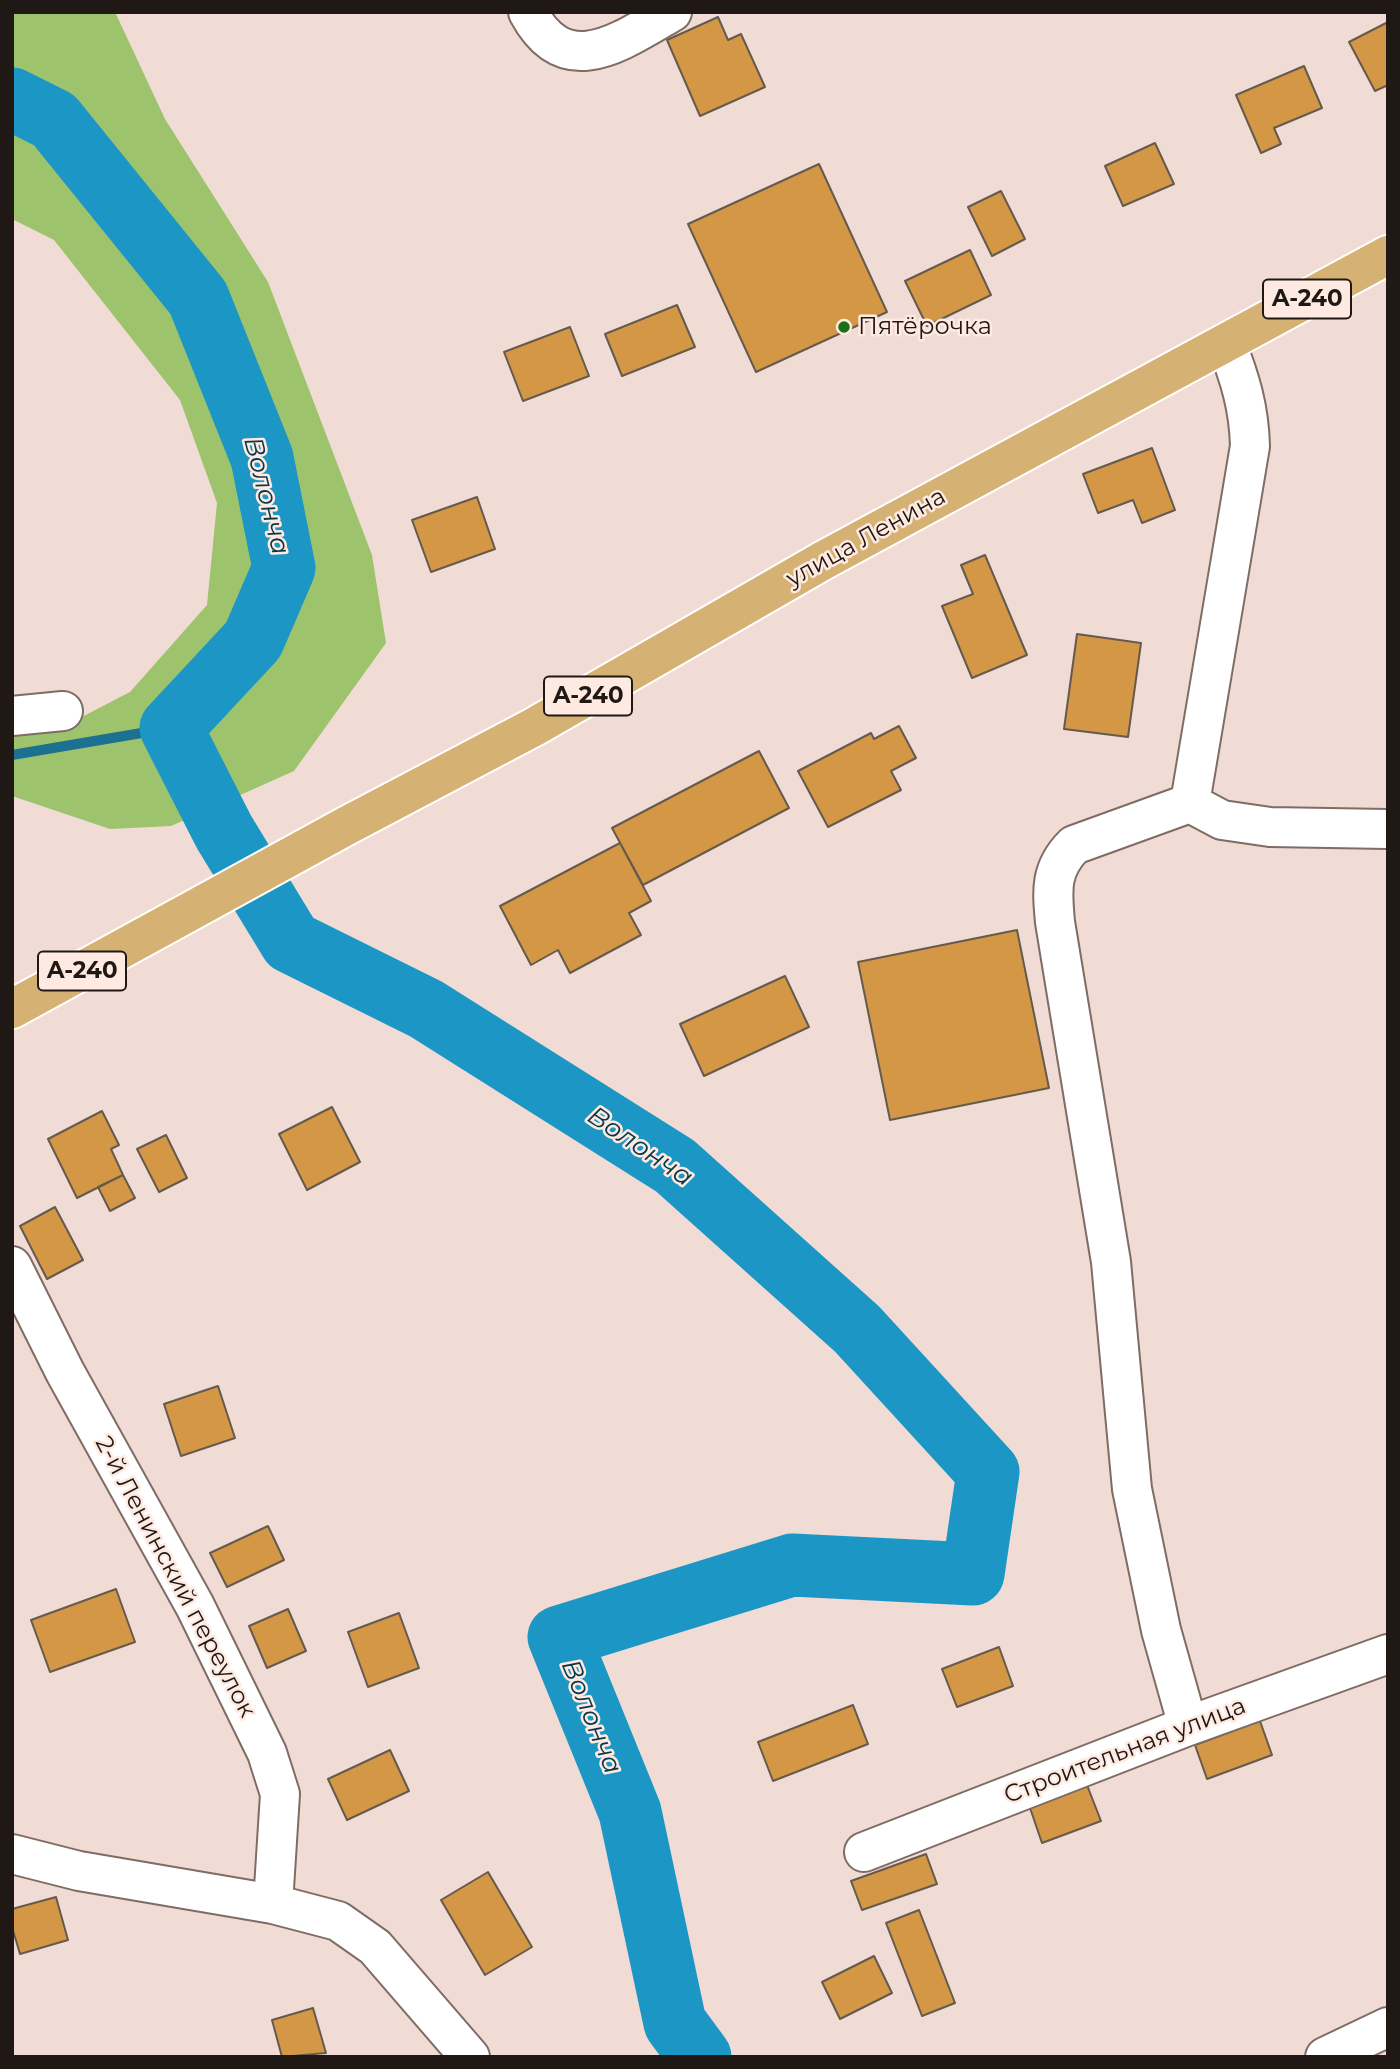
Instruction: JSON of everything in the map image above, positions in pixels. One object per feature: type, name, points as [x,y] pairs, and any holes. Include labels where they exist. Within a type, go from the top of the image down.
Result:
[{"type":"main road","name":"улица Ленина","points":[[13,1006],[534,727],[824,560],[1388,255]]},
{"type":"street","points":[[528,12],[534,25],[556,47],[584,52],[613,46],[672,12]]},
{"type":"street","points":[[1190,803],[1250,446],[1250,418],[1244,388],[1226,343]]},
{"type":"street","points":[[12,716],[63,711]]},
{"type":"street","points":[[1188,1726],[1161,1630],[1132,1489],[1111,1262],[1055,922],[1052,880],[1060,859],[1074,845],[1190,803],[1222,820],[1269,827],[1388,829]]},
{"type":"street","name":"2-й Ленинский переулок","points":[[12,1266],[65,1372],[195,1606],[267,1754],[280,1794],[273,1904]]},
{"type":"street","name":"Строительная улица","points":[[864,1852],[1188,1726],[1388,1654]]},
{"type":"street","points":[[12,1854],[79,1871],[273,1904],[338,1922],[374,1947],[470,2057]]},
{"type":"street","points":[[1325,2057],[1388,2027]]},
{"type":"green space","points":[[12,12],[115,12],[165,119],[268,282],[372,555],[386,643],[294,771],[171,826],[110,829],[12,796],[12,727],[76,720],[130,692],[207,605],[217,503],[180,400],[54,240],[12,219]]},
{"type":"building","points":[[718,17],[728,40],[741,34],[765,87],[700,116],[667,40]]},
{"type":"building","points":[[1388,22],[1388,85],[1375,91],[1349,42]]},
{"type":"building","points":[[1304,66],[1322,108],[1274,128],[1281,144],[1261,153],[1236,95]]},
{"type":"building","points":[[1155,143],[1174,184],[1123,206],[1105,166]]},
{"type":"building","points":[[819,164],[887,312],[756,372],[688,224]]},
{"type":"building","points":[[1001,191],[1025,239],[992,256],[968,207]]},
{"type":"building","points":[[970,250],[991,295],[927,326],[905,281]]},
{"type":"building","points":[[677,305],[695,347],[622,376],[605,334]]},
{"type":"building","points":[[570,327],[589,376],[523,401],[504,352]]},
{"type":"building","points":[[1152,448],[1175,510],[1142,523],[1133,500],[1098,513],[1083,474]]},
{"type":"building","points":[[477,497],[495,549],[431,572],[412,520]]},
{"type":"building","points":[[985,555],[1027,655],[972,678],[942,606],[973,594],[961,565]]},
{"type":"building","points":[[1077,634],[1141,643],[1128,737],[1064,729]]},
{"type":"building","points":[[899,726],[916,758],[891,771],[901,790],[828,827],[798,771],[871,733],[874,739]]},
{"type":"building","points":[[759,751],[789,808],[643,885],[612,828]]},
{"type":"building","points":[[620,843],[651,901],[629,913],[641,935],[570,973],[558,950],[531,965],[500,906]]},
{"type":"building","points":[[1017,930],[1049,1088],[890,1120],[858,962]]},
{"type":"building","points":[[785,976],[809,1027],[704,1076],[680,1024]]},
{"type":"building","points":[[332,1107],[360,1162],[307,1190],[279,1134]]},
{"type":"building","points":[[102,1111],[119,1145],[111,1149],[123,1175],[77,1198],[48,1139]]},
{"type":"building","points":[[166,1135],[187,1178],[159,1192],[137,1149]]},
{"type":"building","points":[[123,1175],[135,1198],[110,1211],[98,1187]]},
{"type":"building","points":[[55,1207],[83,1260],[47,1279],[20,1226]]},
{"type":"building","points":[[218,1386],[235,1438],[181,1456],[164,1404]]},
{"type":"building","points":[[268,1526],[284,1560],[227,1587],[210,1553]]},
{"type":"building","points":[[116,1589],[135,1642],[50,1672],[31,1620]]},
{"type":"building","points":[[288,1609],[306,1651],[267,1668],[249,1626]]},
{"type":"building","points":[[399,1613],[419,1668],[368,1687],[348,1632]]},
{"type":"building","points":[[999,1647],[1013,1686],[957,1707],[942,1669]]},
{"type":"building","points":[[853,1705],[868,1744],[773,1781],[758,1742]]},
{"type":"building","points":[[1260,1721],[1272,1755],[1207,1779],[1195,1745]]},
{"type":"building","points":[[390,1750],[409,1791],[347,1820],[328,1779]]},
{"type":"building","points":[[1087,1785],[1101,1821],[1042,1843],[1029,1805]]},
{"type":"building","points":[[926,1854],[937,1884],[862,1910],[851,1881]]},
{"type":"building","points":[[488,1872],[532,1947],[485,1975],[441,1900]]},
{"type":"building","points":[[56,1897],[68,1940],[20,1954],[12,1927],[12,1909]]},
{"type":"building","points":[[919,1910],[955,2003],[922,2016],[886,1923]]},
{"type":"building","points":[[874,1956],[892,1993],[840,2019],[822,1982]]},
{"type":"building","points":[[313,2008],[326,2053],[282,2057],[272,2020]]},
{"type":"waterway","name":"Волонча","points":[[12,99],[54,120],[198,298],[262,458],[284,568],[253,640],[171,728],[224,832],[291,942],[426,1009],[675,1166],[857,1329],[988,1472],[973,1574],[792,1565],[559,1637],[630,1812],[675,2023],[700,2057]]},
{"type":"waterway","points":[[12,755],[171,728]]},
{"type":"place","name":"Пятёрочка","points":[[844,327]]}]
